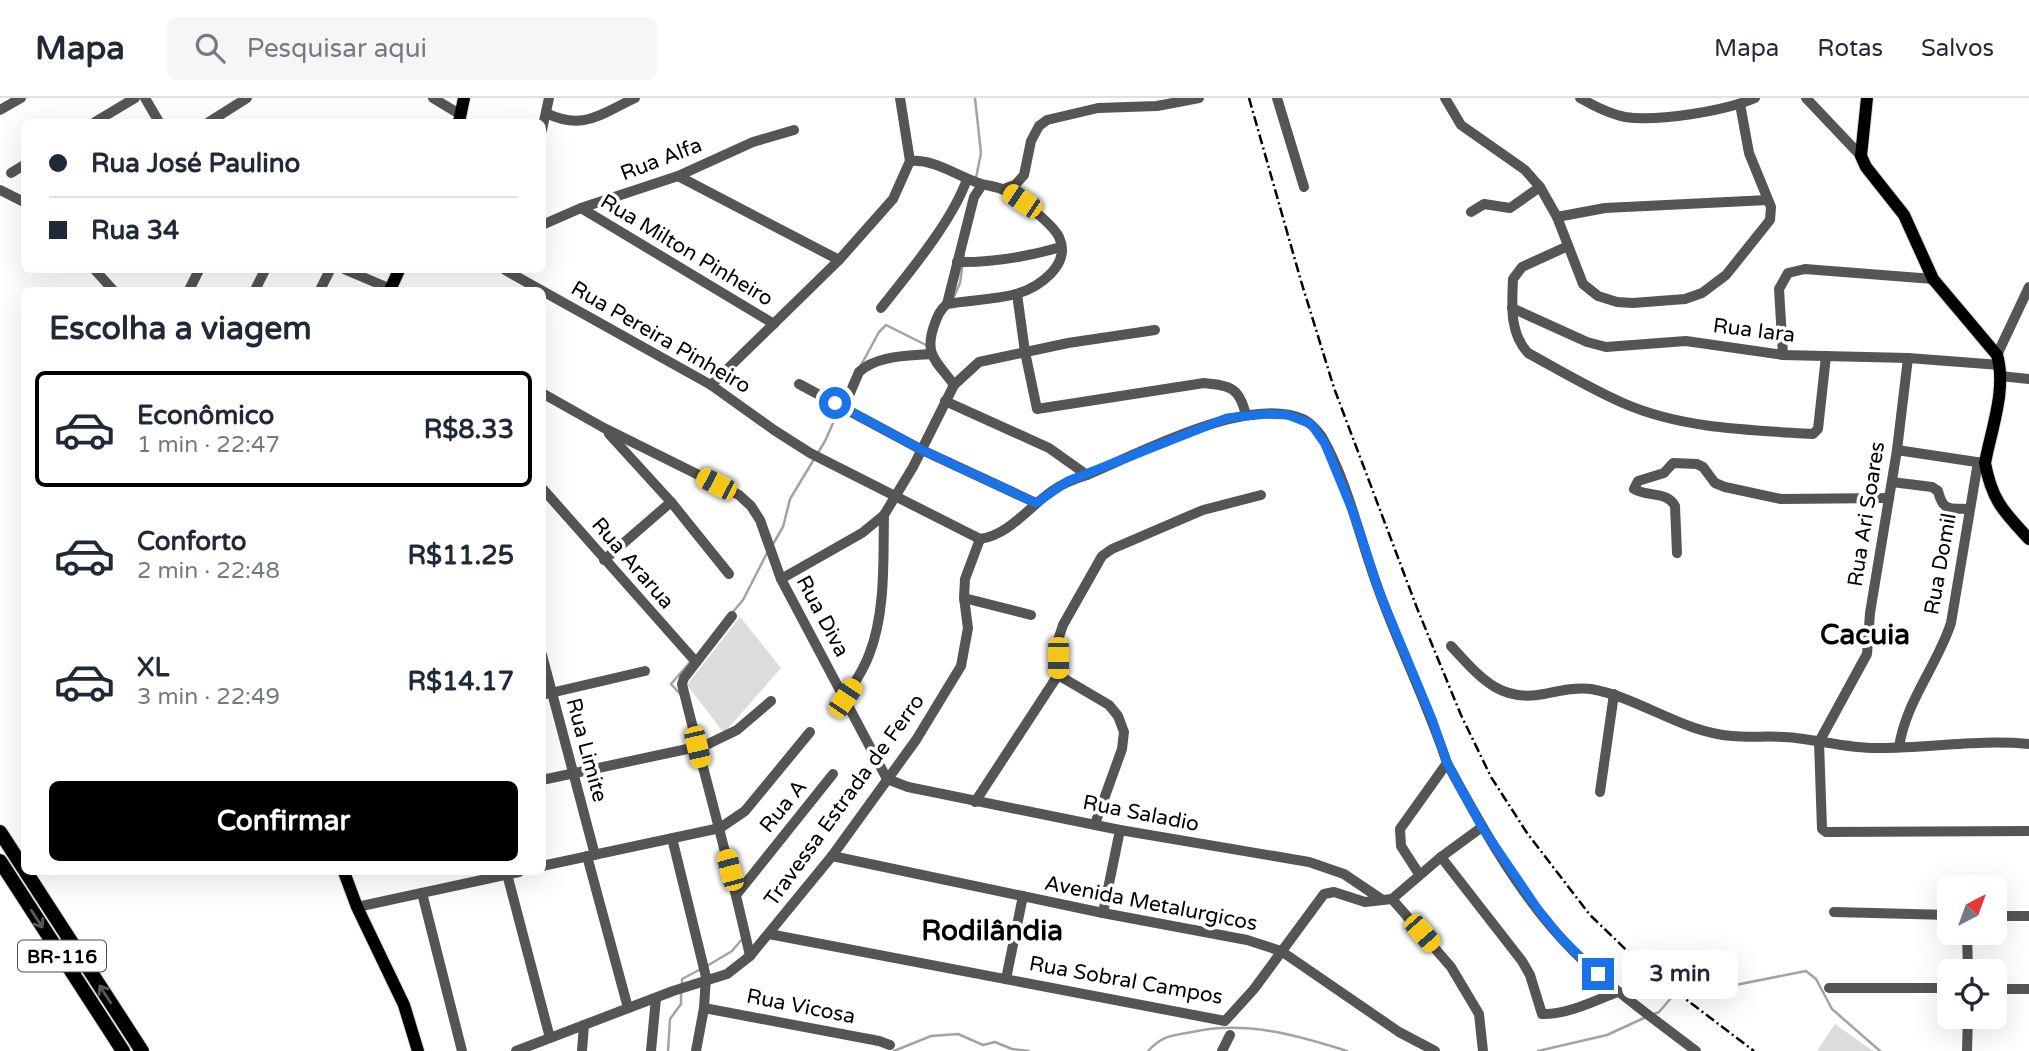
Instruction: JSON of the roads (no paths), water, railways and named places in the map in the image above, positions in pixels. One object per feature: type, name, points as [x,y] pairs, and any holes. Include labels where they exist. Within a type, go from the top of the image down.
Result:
[{"type":"highway","name":"BR-116","points":[[0,832],[21,864]]},
{"type":"highway","name":"BR-116","points":[[0,861],[123,1051]]},
{"type":"highway","name":"BR-116","points":[[28,875],[142,1051]]},
{"type":"main road","points":[[460,119],[464,98]]},
{"type":"main road","points":[[1867,98],[1861,135],[1861,156],[1866,167],[1905,215],[1933,279],[1999,366],[1982,462],[1999,507],[2029,539]]},
{"type":"main road","points":[[345,875],[357,907],[404,1005],[418,1051]]},
{"type":"street","points":[[0,110],[21,98]]},
{"type":"street","points":[[100,119],[135,98]]},
{"type":"street","points":[[145,98],[157,119]]},
{"type":"street","points":[[213,119],[247,98]]},
{"type":"street","points":[[433,98],[460,119]]},
{"type":"street","points":[[545,119],[549,98]]},
{"type":"street","points":[[546,113],[564,122],[589,120],[635,98]]},
{"type":"street","points":[[711,384],[839,260],[893,199],[910,161],[900,98]]},
{"type":"street","points":[[1277,98],[1304,187]]},
{"type":"street","points":[[1445,98],[1461,125],[1525,170],[1540,187],[1557,217],[1578,277],[1590,291],[1617,302],[1633,303],[1685,299],[1715,285],[1770,220],[1772,213],[1749,153],[1740,104]]},
{"type":"street","points":[[1580,98],[1626,117],[1654,118],[1740,104],[1755,98]]},
{"type":"street","points":[[1806,98],[1861,156]]},
{"type":"street","points":[[1004,189],[1015,185],[1024,176],[1031,141],[1047,120],[1098,108],[1157,106],[1195,99]]},
{"type":"street","name":"Rua Alfa","points":[[546,223],[581,208],[678,176],[736,148],[794,130]]},
{"type":"street","points":[[910,161],[930,162],[981,185],[1004,189],[1022,201],[1051,228],[1059,237],[1061,247],[1056,268],[1049,276],[1017,294],[952,303],[939,312],[929,339],[931,354],[954,385]]},
{"type":"street","points":[[11,173],[21,167]]},
{"type":"street","points":[[678,176],[839,260]]},
{"type":"street","points":[[881,309],[961,196],[968,179]]},
{"type":"street","points":[[952,303],[957,262],[974,197],[981,185]]},
{"type":"street","points":[[1471,212],[1485,204],[1510,208],[1540,187]]},
{"type":"street","points":[[0,190],[21,200]]},
{"type":"street","points":[[1557,217],[1605,208],[1768,200]]},
{"type":"street","name":"Rua Milton Pinheiro","points":[[581,208],[774,324]]},
{"type":"street","points":[[1568,246],[1522,267],[1517,272],[1513,279],[1513,328],[1520,344],[1528,353],[1623,403],[1699,425],[1813,435],[1818,429],[1826,356]]},
{"type":"street","points":[[957,262],[985,263],[1018,259],[1061,247]]},
{"type":"street","points":[[1783,355],[1779,289],[1781,281],[1788,273],[1805,270],[1933,279]]},
{"type":"street","points":[[98,273],[110,287]]},
{"type":"street","points":[[353,273],[383,287]]},
{"type":"street","name":"Rua Pereira Pinheiro","points":[[510,273],[536,287]]},
{"type":"street","points":[[1999,366],[2029,287]]},
{"type":"street","name":"Rua Pereira Pinheiro","points":[[546,293],[711,384],[810,453],[980,539]]},
{"type":"street","points":[[1017,294],[1037,410],[1205,383],[1231,387],[1239,394],[1246,415]]},
{"type":"street","name":"Rua Iara","points":[[1512,308],[1587,342],[1605,347],[1686,341],[1783,355],[1908,358],[1999,366],[2029,379]]},
{"type":"street","points":[[781,579],[862,533],[884,514],[922,450],[954,385],[979,362],[1154,330]]},
{"type":"street","points":[[840,406],[863,368],[891,358],[931,354]]},
{"type":"street","name":"Rua Ari Soares","points":[[1819,742],[1867,654],[1908,358]]},
{"type":"street","points":[[799,384],[922,450],[1036,503]]},
{"type":"street","name":"Rua Diva","points":[[546,395],[604,428],[738,495],[751,506],[773,554],[781,579],[887,779]]},
{"type":"street","points":[[945,401],[1049,448],[1087,475]]},
{"type":"street","points":[[980,539],[995,536],[1068,481],[1217,422],[1246,415],[1288,415],[1302,419],[1320,434],[1353,512],[1380,594],[1432,719],[1447,763],[1482,827],[1537,908],[1561,938],[1617,992],[1696,1051]]},
{"type":"street","points":[[604,428],[671,502],[729,574]]},
{"type":"street","points":[[1897,450],[1982,462]]},
{"type":"street","name":"Rua Domil","points":[[1899,747],[1901,731],[1910,706],[1945,641],[1951,623],[1969,509],[1982,462]]},
{"type":"street","points":[[1677,553],[1673,500],[1643,494],[1634,489],[1638,481],[1664,473],[1673,463],[1697,464],[1703,467],[1715,483],[1781,499],[1889,498]]},
{"type":"street","points":[[1892,482],[1932,487],[1938,491],[1941,504],[1945,507],[1969,509]]},
{"type":"street","name":"Rua Ararua","points":[[546,493],[696,662]]},
{"type":"street","points":[[975,802],[1058,675],[1059,637],[1063,625],[1102,556],[1112,549],[1203,510],[1261,495]]},
{"type":"street","points":[[604,560],[671,502]]},
{"type":"street","points":[[845,698],[869,657],[876,634],[884,514]]},
{"type":"street","name":"Travessa Estrada de Ferro","points":[[516,1051],[673,991],[727,974],[750,956],[832,856],[916,740],[961,666],[968,628],[964,598],[965,579],[980,539]]},
{"type":"street","points":[[964,598],[1031,615]]},
{"type":"street","points":[[732,616],[682,684],[717,828],[737,894],[750,956]]},
{"type":"street","points":[[1451,646],[1497,689],[1516,696],[1531,697],[1582,688],[1614,694],[1675,722],[1707,733],[1794,737],[1865,748],[1956,743],[2029,744]]},
{"type":"street","points":[[547,694],[645,671]]},
{"type":"street","points":[[1058,675],[1109,705],[1118,716],[1124,732],[1122,749],[1095,824]]},
{"type":"street","name":"Rua Limite","points":[[547,694],[574,772],[628,1008]]},
{"type":"street","points":[[1600,792],[1614,694]]},
{"type":"street","points":[[546,779],[697,747],[737,730],[771,701]]},
{"type":"street","points":[[546,865],[717,828],[745,811],[810,732]]},
{"type":"street","points":[[1819,742],[1824,832],[2029,831]]},
{"type":"street","points":[[1419,874],[1401,846],[1400,829],[1447,763]]},
{"type":"street","name":"Rua A","points":[[737,894],[833,774]]},
{"type":"street","name":"Rua Saladio","points":[[887,779],[908,787],[975,802],[1309,862],[1344,874],[1386,899],[1451,967],[1479,1014],[1483,1051]]},
{"type":"street","points":[[1281,951],[1324,894],[1334,892],[1365,902],[1386,899],[1482,827]]},
{"type":"street","points":[[1103,913],[1120,830]]},
{"type":"street","points":[[672,838],[706,980],[696,1051]]},
{"type":"street","name":"Avenida Metalurgicos","points":[[832,856],[1023,897],[1247,940],[1281,951],[1399,1032],[1435,1051]]},
{"type":"street","points":[[1441,857],[1522,961],[1530,975],[1542,1014],[1588,1003],[1617,992]]},
{"type":"street","points":[[357,907],[502,875]]},
{"type":"street","points":[[506,875],[550,1038]]},
{"type":"street","points":[[422,893],[462,1051]]},
{"type":"street","points":[[1006,979],[1023,897]]},
{"type":"street","points":[[1833,912],[1937,915]]},
{"type":"street","points":[[2007,916],[2029,916]]},
{"type":"street","name":"Rua Sobral Campos","points":[[769,934],[1225,1021],[1254,989],[1281,951]]},
{"type":"street","points":[[1829,988],[1937,988]]},
{"type":"street","points":[[2007,989],[2029,989]]},
{"type":"street","points":[[651,1051],[656,998]]},
{"type":"street","name":"Rua Vicosa","points":[[704,1008],[890,1045]]},
{"type":"street","points":[[582,1051],[584,1025]]},
{"type":"street","points":[[1967,1051],[1968,1029]]},
{"type":"street","points":[[1222,1051],[1230,1035]]},
{"type":"waterway","points":[[975,98],[981,153],[976,178]]},
{"type":"waterway","points":[[952,301],[960,283],[964,254]]},
{"type":"waterway","points":[[860,367],[879,332],[886,325],[926,345]]},
{"type":"waterway","points":[[773,544],[783,527],[790,499],[825,441],[839,410]]},
{"type":"waterway","points":[[732,613],[743,600],[767,553]]},
{"type":"waterway","points":[[681,695],[671,684],[691,661]]},
{"type":"waterway","points":[[707,966],[732,951],[743,938]]},
{"type":"waterway","points":[[682,985],[682,979],[701,969]]},
{"type":"waterway","points":[[1652,1015],[1659,1012],[1684,983],[1720,988],[1806,971],[1816,979],[1832,1009],[1880,1051]]},
{"type":"waterway","points":[[668,1051],[670,1019],[681,1004],[681,992]]},
{"type":"waterway","points":[[1538,1051],[1607,1035],[1646,1017]]},
{"type":"waterway","points":[[1148,1051],[1158,1042],[1173,1036],[1231,1028],[1270,1031],[1347,1051]]},
{"type":"waterway","points":[[894,1051],[931,1036],[958,1034],[983,1045],[995,1042],[1012,1049],[1029,1051]]},
{"type":"railway","points":[[1249,98],[1334,388],[1417,608],[1461,715],[1491,777],[1527,833],[1590,915],[1646,969],[1754,1051]]},
{"type":"district","name":"Cacuia","points":[[1865,634]]},
{"type":"district","name":"Rodilândia","points":[[992,930]]}]
